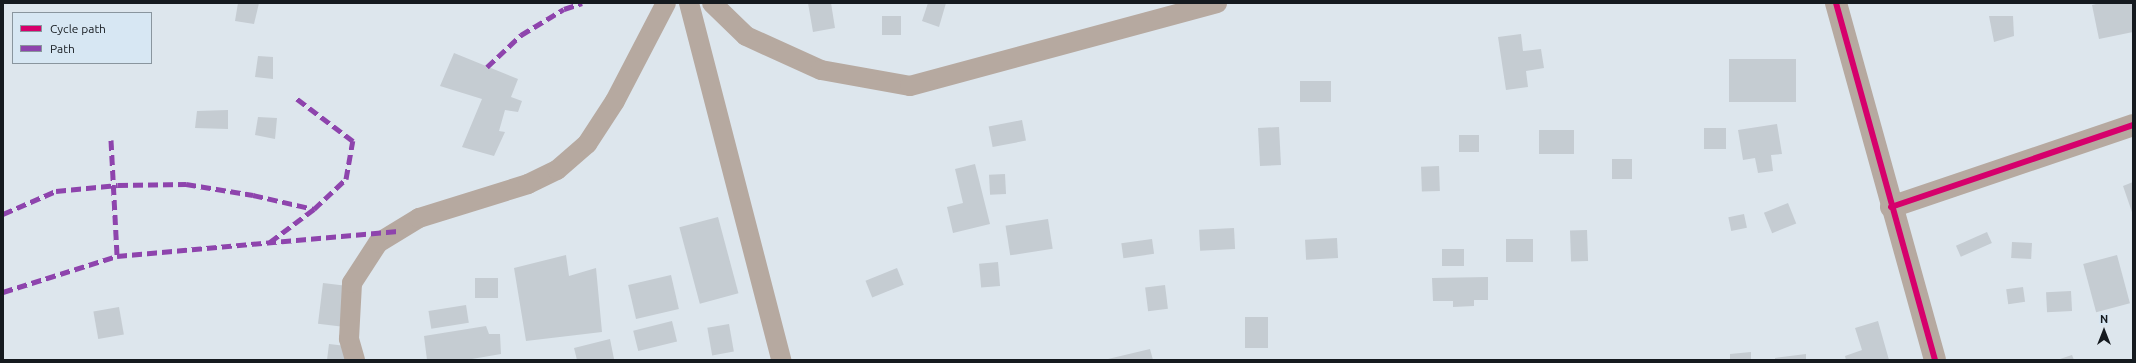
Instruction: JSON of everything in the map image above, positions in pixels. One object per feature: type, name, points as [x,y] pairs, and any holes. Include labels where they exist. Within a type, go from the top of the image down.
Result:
[{"type":"street","points":[[1836,3],[1891,207],[1935,360]]},
{"type":"street","points":[[1891,207],[2133,125]]},
{"type":"lane","points":[[355,360],[349,339],[352,283],[378,243],[419,218],[528,184],[557,170],[587,144],[615,101],[666,3]]},
{"type":"lane","points":[[689,3],[781,360]]},
{"type":"lane","points":[[712,3],[746,36],[821,70],[910,86],[1217,3]]},
{"type":"building","points":[[238,3],[259,3],[254,24],[235,21]]},
{"type":"building","points":[[808,3],[831,3],[835,28],[813,32]]},
{"type":"building","points":[[928,3],[946,3],[939,27],[922,21]]},
{"type":"building","points":[[2100,3],[2133,3],[2133,32],[2099,39],[2092,5]]},
{"type":"building","points":[[882,16],[901,16],[901,35],[882,35]]},
{"type":"building","points":[[1989,16],[2013,16],[2014,36],[1994,42]]},
{"type":"building","points":[[1521,34],[1523,51],[1541,49],[1544,68],[1526,71],[1528,87],[1506,90],[1498,37]]},
{"type":"building","points":[[454,53],[518,79],[511,97],[522,101],[518,112],[505,110],[499,131],[505,132],[494,156],[462,147],[482,99],[440,86]]},
{"type":"building","points":[[258,56],[273,57],[273,79],[255,77]]},
{"type":"building","points":[[1729,59],[1796,59],[1796,102],[1729,102]]},
{"type":"building","points":[[1300,81],[1331,81],[1331,102],[1300,102]]},
{"type":"building","points":[[228,110],[228,129],[195,128],[197,111]]},
{"type":"building","points":[[258,117],[277,118],[275,139],[255,135]]},
{"type":"building","points":[[1022,120],[1026,141],[993,147],[989,126]]},
{"type":"building","points":[[1777,124],[1782,154],[1771,155],[1773,171],[1758,173],[1755,158],[1743,160],[1738,130]]},
{"type":"building","points":[[1279,127],[1281,165],[1260,166],[1258,128]]},
{"type":"building","points":[[1704,128],[1726,128],[1726,149],[1704,149]]},
{"type":"building","points":[[1539,130],[1574,130],[1574,154],[1539,154]]},
{"type":"building","points":[[1459,135],[1479,135],[1479,152],[1459,152]]},
{"type":"building","points":[[1612,159],[1632,159],[1632,179],[1612,179]]},
{"type":"building","points":[[975,164],[990,224],[953,233],[947,207],[963,203],[955,169]]},
{"type":"building","points":[[1439,166],[1440,191],[1422,192],[1421,167]]},
{"type":"building","points":[[1005,174],[1006,194],[990,195],[989,175]]},
{"type":"building","points":[[2133,182],[2133,215],[2123,186]]},
{"type":"building","points":[[1788,203],[1796,223],[1772,233],[1764,213]]},
{"type":"building","points":[[1744,214],[1747,228],[1731,231],[1728,217]]},
{"type":"building","points":[[718,217],[738,293],[700,304],[679,227]]},
{"type":"building","points":[[1048,219],[1053,249],[1010,255],[1006,226]]},
{"type":"building","points":[[1234,228],[1235,249],[1200,251],[1199,230]]},
{"type":"building","points":[[1587,230],[1588,261],[1571,262],[1570,231]]},
{"type":"building","points":[[1987,232],[1992,243],[1961,257],[1956,246]]},
{"type":"building","points":[[1337,238],[1338,258],[1306,260],[1305,240]]},
{"type":"building","points":[[1152,239],[1154,254],[1123,258],[1121,243]]},
{"type":"building","points":[[1506,239],[1533,239],[1533,262],[1506,262]]},
{"type":"building","points":[[2012,242],[2032,243],[2031,259],[2011,258]]},
{"type":"building","points":[[1442,249],[1464,249],[1464,266],[1442,266]]},
{"type":"building","points":[[566,255],[569,276],[596,268],[602,332],[526,341],[514,268]]},
{"type":"building","points":[[2117,255],[2130,303],[2096,312],[2083,264]]},
{"type":"building","points":[[998,262],[1000,286],[981,288],[979,264]]},
{"type":"building","points":[[897,268],[904,285],[872,297],[865,281]]},
{"type":"building","points":[[671,275],[679,309],[636,319],[628,285]]},
{"type":"building","points":[[1488,277],[1488,300],[1474,300],[1474,306],[1453,307],[1453,301],[1433,301],[1432,278]]},
{"type":"building","points":[[475,278],[498,278],[498,298],[475,298]]},
{"type":"building","points":[[323,283],[348,286],[343,327],[318,324]]},
{"type":"building","points":[[1165,285],[1168,309],[1148,311],[1145,287]]},
{"type":"building","points":[[2023,287],[2025,302],[2008,304],[2006,289]]},
{"type":"building","points":[[2071,291],[2072,311],[2047,312],[2046,292]]},
{"type":"building","points":[[466,305],[469,323],[431,329],[428,311]]},
{"type":"building","points":[[119,307],[124,335],[98,339],[93,312]]},
{"type":"building","points":[[1245,317],[1268,317],[1268,348],[1245,348]]},
{"type":"building","points":[[672,321],[677,341],[638,351],[633,331]]},
{"type":"building","points":[[1878,321],[1889,360],[1846,360],[1845,356],[1862,350],[1855,328]]},
{"type":"building","points":[[729,324],[734,352],[712,355],[707,328]]},
{"type":"building","points":[[486,326],[489,334],[500,334],[501,354],[466,360],[427,360],[424,336]]},
{"type":"building","points":[[610,339],[614,359],[577,360],[574,348]]},
{"type":"building","points":[[329,344],[355,347],[354,360],[327,360]]},
{"type":"building","points":[[1150,349],[1153,360],[1108,360],[1108,359]]},
{"type":"building","points":[[1751,352],[1751,360],[1730,360],[1730,354]]},
{"type":"building","points":[[1806,354],[1806,360],[1775,360],[1775,358]]},
{"type":"building","points":[[2072,355],[2074,360],[2057,360]]},
{"type":"marked path","points":[[487,67],[521,35],[564,9],[582,3]]},
{"type":"marked path","points":[[270,242],[314,209],[346,179],[353,141],[296,98]]},
{"type":"marked path","points":[[111,140],[117,256]]},
{"type":"marked path","points":[[3,214],[56,191],[118,185],[186,184],[253,195],[314,209]]},
{"type":"marked path","points":[[3,292],[117,256],[398,231]]},
{"type":"cycle path","points":[[1836,3],[1935,360]]},
{"type":"cycle path","points":[[1891,207],[2133,125]]}]
